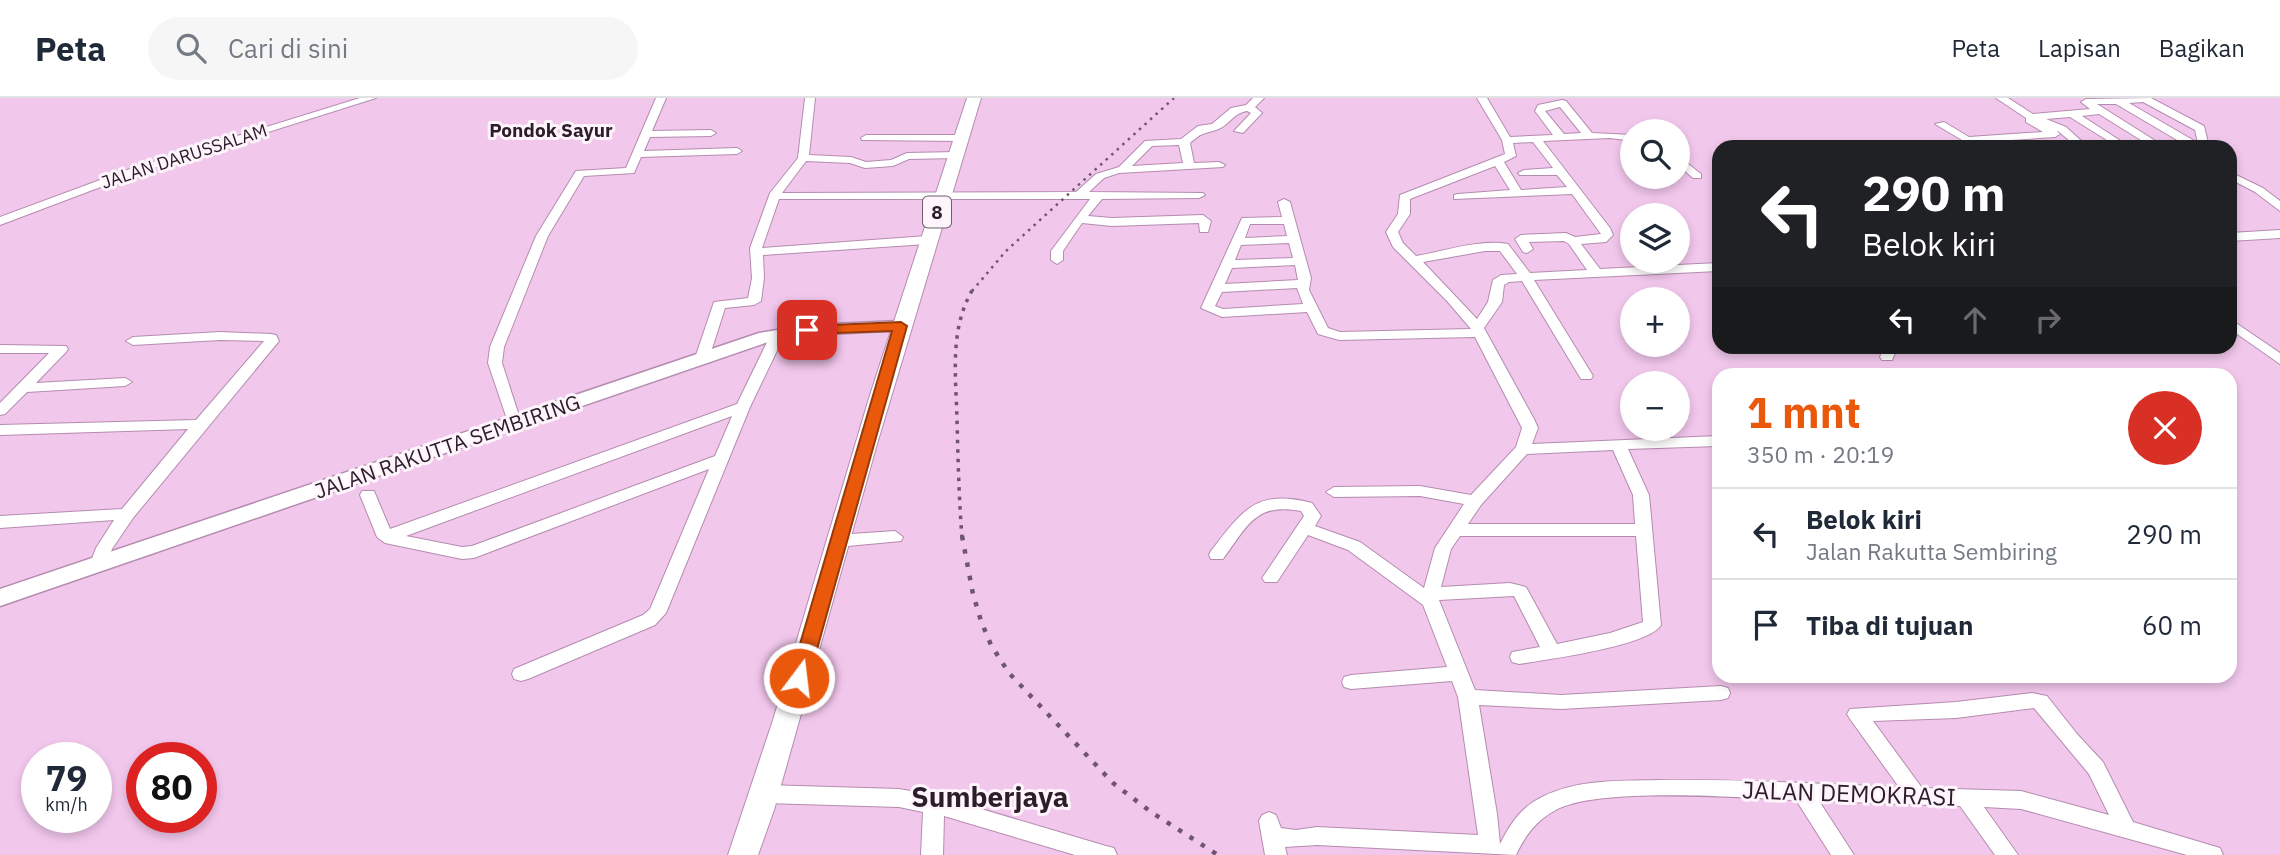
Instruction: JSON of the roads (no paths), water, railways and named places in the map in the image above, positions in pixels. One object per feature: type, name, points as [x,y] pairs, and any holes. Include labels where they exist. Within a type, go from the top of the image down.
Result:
[{"type":"highway","name":"8","points":[[744,855],[782,743],[837,541],[901,326],[974,98]]},
{"type":"main road","name":"JALAN RAKUTTA SEMBIRING","points":[[0,597],[778,334],[807,330],[901,326]]},
{"type":"street","name":"JALAN DARUSSALAM","points":[[0,221],[131,172],[371,98]]},
{"type":"street","points":[[514,422],[495,363],[497,347],[542,236],[578,175],[586,172],[630,171],[660,98]]},
{"type":"street","points":[[702,358],[719,305],[754,301],[758,278],[756,252],[775,196],[803,158],[810,98]]},
{"type":"street","points":[[1249,108],[1259,98]]},
{"type":"street","points":[[1273,838],[1318,836],[1495,852],[1468,697],[1431,597],[1443,548],[1475,501],[1523,449],[1530,428],[1477,330],[1452,298],[1392,237],[1392,228],[1404,214],[1404,197],[1499,163],[1511,156],[1507,140],[1482,98]]},
{"type":"street","points":[[2001,98],[2032,117],[2062,129],[2075,140]]},
{"type":"street","points":[[2149,140],[2086,101],[2145,99],[2200,128],[2202,140]]},
{"type":"street","points":[[2116,100],[2185,140]]},
{"type":"street","points":[[1561,137],[1540,111],[1542,107],[1562,103],[1589,136]]},
{"type":"street","points":[[1123,169],[1147,144],[1184,142],[1202,128],[1215,127],[1235,110],[1249,108],[1257,112],[1239,131]]},
{"type":"street","points":[[2032,117],[2102,111]]},
{"type":"street","points":[[2074,115],[2114,140]]},
{"type":"street","points":[[1940,124],[1967,140],[2055,134],[2030,120],[2032,117]]},
{"type":"street","points":[[645,134],[711,133]]},
{"type":"street","points":[[1507,140],[1620,136]]},
{"type":"street","points":[[866,138],[959,146]]},
{"type":"street","points":[[1536,139],[1607,235],[1602,239],[1573,241]]},
{"type":"street","points":[[1184,142],[1189,167]]},
{"type":"street","points":[[803,158],[844,159],[865,165],[893,163],[907,156],[959,146]]},
{"type":"street","points":[[637,154],[737,151]]},
{"type":"street","points":[[1499,163],[1517,193]]},
{"type":"street","points":[[1079,195],[1100,176],[1123,169],[1219,165]]},
{"type":"street","points":[[1690,170],[1697,176]]},
{"type":"street","points":[[1524,173],[1561,171]]},
{"type":"street","points":[[2237,179],[2259,190],[2280,207]]},
{"type":"street","points":[[1458,197],[1576,190]]},
{"type":"street","points":[[775,196],[1199,195]]},
{"type":"street","points":[[1057,260],[1057,251],[1098,196]]},
{"type":"street","points":[[1284,202],[1300,261],[1303,290],[1323,331],[1339,336],[1477,330]]},
{"type":"street","points":[[1079,219],[1133,222],[1203,219],[1204,229]]},
{"type":"street","points":[[1289,220],[1246,221],[1230,264],[1208,308],[1215,313],[1311,308]]},
{"type":"street","points":[[1511,225],[1524,244],[1566,237],[1573,241],[1596,273]]},
{"type":"street","points":[[2237,237],[2280,234]]},
{"type":"street","points":[[1238,242],[1294,239]]},
{"type":"street","points":[[756,252],[927,240]]},
{"type":"street","points":[[1414,260],[1501,245],[1526,277],[1586,376]]},
{"type":"street","points":[[1230,264],[1300,261]]},
{"type":"street","points":[[1477,330],[1495,302],[1501,280],[1712,267]]},
{"type":"street","points":[[1216,288],[1304,284]]},
{"type":"street","points":[[2237,328],[2280,360]]},
{"type":"street","points":[[521,674],[649,620],[657,613],[743,407],[778,334]]},
{"type":"street","points":[[99,564],[104,548],[127,514],[272,341],[271,338],[220,336],[133,341]]},
{"type":"street","points":[[0,349],[61,349],[0,411]]},
{"type":"street","points":[[24,388],[125,382]]},
{"type":"street","points":[[385,537],[743,407]]},
{"type":"street","points":[[0,430],[200,424]]},
{"type":"street","points":[[1523,449],[1712,441]]},
{"type":"street","points":[[1519,657],[1552,653],[1650,628],[1652,619],[1641,495],[1619,446]]},
{"type":"street","points":[[385,537],[462,553],[474,552],[721,459]]},
{"type":"street","points":[[1334,492],[1420,491],[1475,501]]},
{"type":"street","points":[[368,495],[385,537]]},
{"type":"street","points":[[1217,555],[1252,512],[1265,503],[1286,501],[1306,507],[1313,516],[1271,578]]},
{"type":"street","points":[[0,523],[127,514]]},
{"type":"street","points":[[1305,528],[1354,546],[1431,597],[1510,589],[1520,591],[1552,653]]},
{"type":"street","points":[[1456,530],[1644,530]]},
{"type":"street","points":[[837,541],[895,537]]},
{"type":"street","points":[[1350,682],[1460,673]]},
{"type":"street","points":[[1468,697],[1561,702],[1721,693]]},
{"type":"street","points":[[1916,795],[1857,714],[1956,710],[2040,701],[2096,768],[2127,831]]},
{"type":"street","name":"JALAN DEMOKRASI","points":[[1495,852],[1532,815],[1549,803],[1581,793],[1604,789],[1700,788],[1965,797],[2032,803],[2212,855]]},
{"type":"street","points":[[1801,791],[1843,855]]},
{"type":"street","points":[[765,794],[900,797],[934,804],[1106,855]]},
{"type":"street","points":[[1965,797],[2007,855]]},
{"type":"street","points":[[932,855],[934,804]]},
{"type":"railway","points":[[972,291],[1006,251],[1174,98]]},
{"type":"railway","points":[[962,538],[955,370],[960,320],[973,289]]},
{"type":"railway","points":[[962,536],[981,621],[991,645],[1009,673],[1113,783],[1151,812],[1218,855]]},
{"type":"district","name":"Pondok Sayur","points":[[551,130]]},
{"type":"district","name":"Sumberjaya","points":[[990,796]]}]
